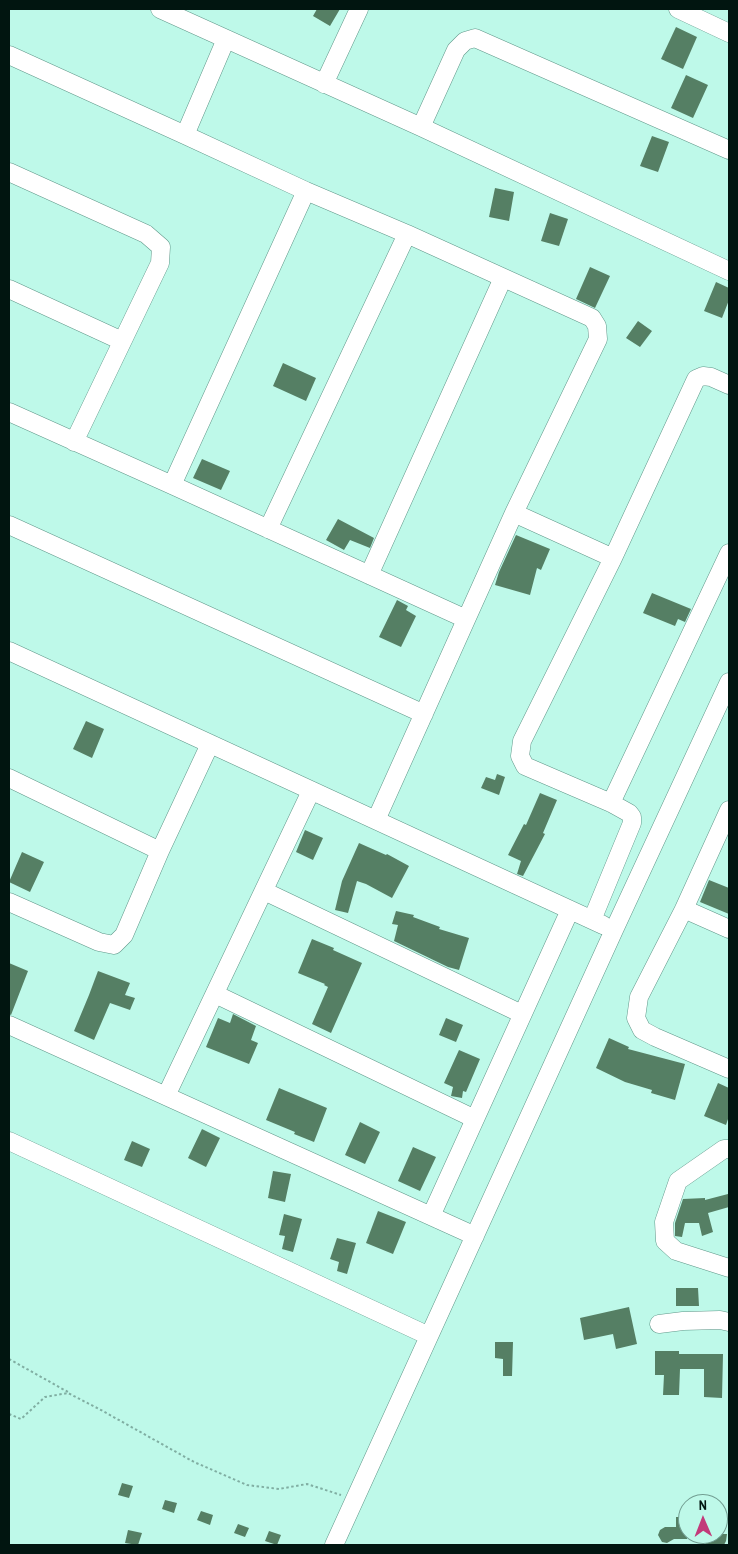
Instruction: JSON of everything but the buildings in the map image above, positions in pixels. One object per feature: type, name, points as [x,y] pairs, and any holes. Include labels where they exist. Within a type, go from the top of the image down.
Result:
[{"type":"street","points":[[160,9],[421,127],[729,270]]},
{"type":"street","points":[[324,84],[359,9]]},
{"type":"street","points":[[678,9],[729,33]]},
{"type":"street","points":[[421,127],[456,50],[465,41],[475,38],[729,150]]},
{"type":"street","points":[[185,135],[226,39]]},
{"type":"street","points":[[9,55],[306,191],[592,318],[597,326],[598,340],[514,513],[376,820]]},
{"type":"street","points":[[9,172],[146,234],[161,247],[160,263],[74,442]]},
{"type":"street","points":[[172,485],[306,191]]},
{"type":"street","points":[[268,529],[406,234]]},
{"type":"street","points":[[369,575],[503,278]]},
{"type":"street","points":[[9,290],[122,341]]},
{"type":"street","points":[[592,920],[632,823],[632,817],[611,803],[524,766],[520,756],[522,741],[613,558],[696,379],[703,376],[712,377],[729,385]]},
{"type":"street","points":[[9,412],[466,619]]},
{"type":"street","points":[[514,513],[613,558]]},
{"type":"street","points":[[9,526],[424,714]]},
{"type":"street","points":[[611,803],[729,553]]},
{"type":"street","points":[[9,651],[614,930]]},
{"type":"street","points":[[334,1545],[729,682]]},
{"type":"street","points":[[9,902],[99,942],[114,945],[124,935],[160,851],[210,744]]},
{"type":"street","points":[[9,778],[160,851]]},
{"type":"street","points":[[166,1096],[311,791]]},
{"type":"street","points":[[729,810],[684,909],[639,997],[636,1018],[642,1030],[729,1069]]},
{"type":"street","points":[[264,891],[522,1014]]},
{"type":"street","points":[[684,909],[729,928]]},
{"type":"street","points":[[431,1216],[570,910]]},
{"type":"street","points":[[215,994],[474,1118]]},
{"type":"street","points":[[9,1025],[475,1236]]},
{"type":"street","points":[[9,1141],[429,1336]]},
{"type":"street","points":[[729,1149],[724,1149],[678,1181],[664,1222],[665,1241],[676,1251],[729,1268]]},
{"type":"street","points":[[659,1324],[683,1321],[720,1320],[729,1322]]},
{"type":"path","points":[[9,1359],[194,1462],[247,1485],[279,1489],[307,1484],[354,1500]]},
{"type":"path","points":[[9,1414],[21,1420],[45,1397],[68,1393]]}]
